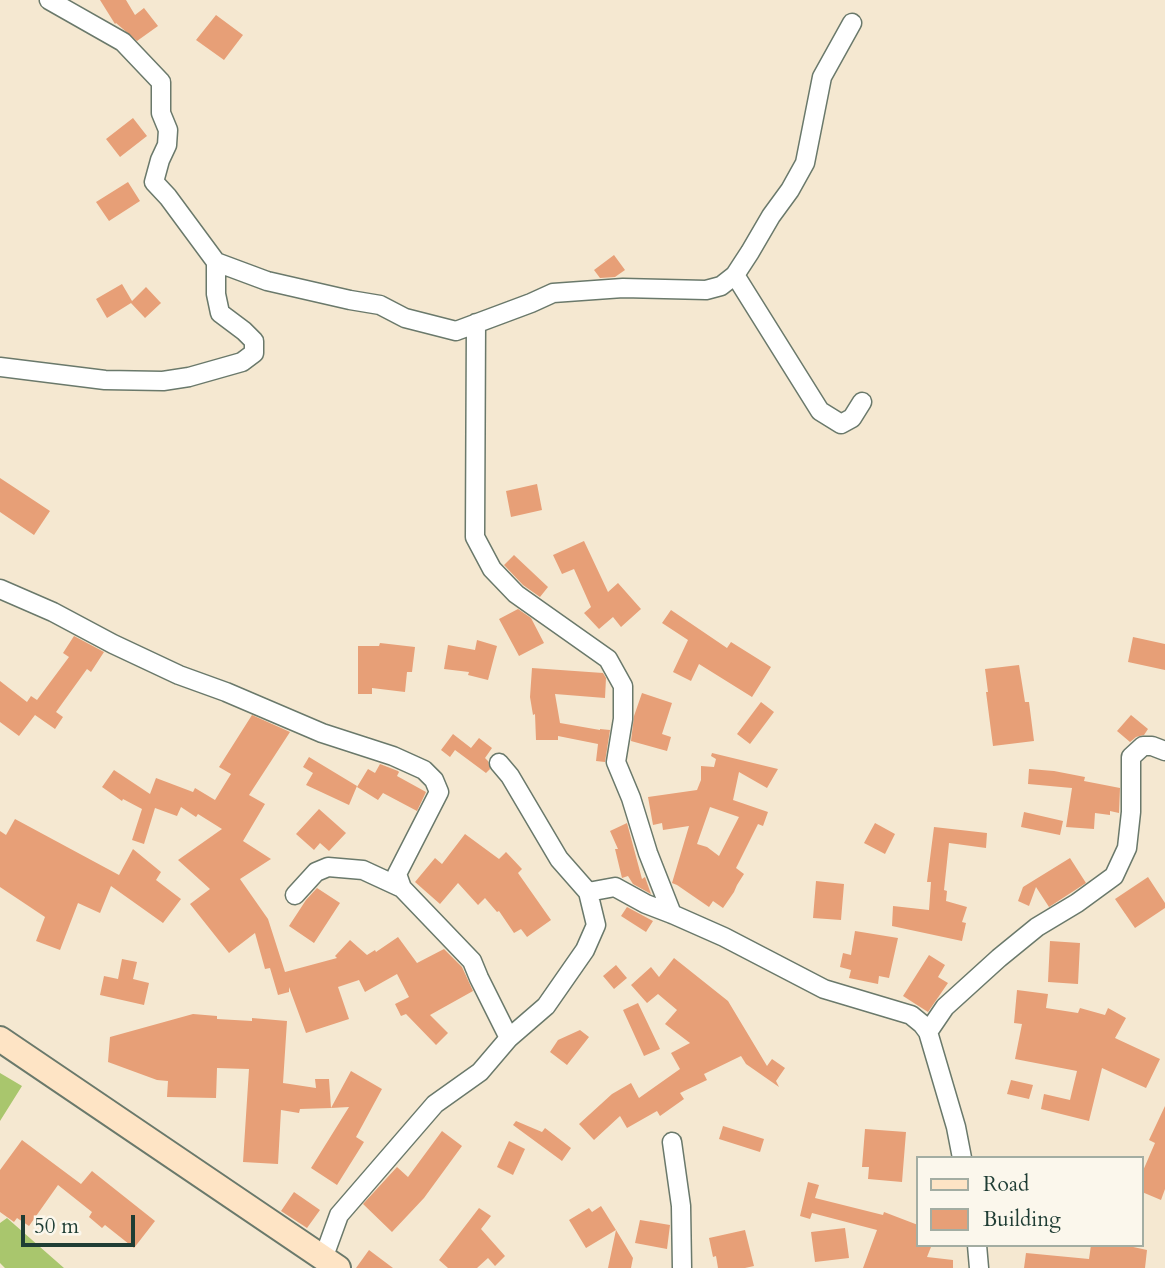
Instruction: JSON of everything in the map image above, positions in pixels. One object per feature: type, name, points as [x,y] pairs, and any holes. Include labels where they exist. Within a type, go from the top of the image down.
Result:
[{"type":"main road","points":[[0,1039],[331,1264]]},
{"type":"street","points":[[49,0],[123,42],[161,82],[161,113],[168,130],[167,145],[159,160],[153,182],[168,197],[216,262],[267,281],[380,305],[405,317],[456,331],[552,293],[623,288],[706,290],[721,286],[735,275],[805,163],[822,77],[852,23]]},
{"type":"street","points":[[0,367],[105,380],[163,380],[189,377],[242,362],[254,353],[254,341],[220,313],[216,295],[216,262]]},
{"type":"street","points":[[735,275],[820,411],[841,424],[852,418],[862,402]]},
{"type":"street","points":[[476,323],[475,537],[492,569],[516,594],[608,659],[623,686],[623,719],[616,762],[672,914]]},
{"type":"street","points":[[0,590],[53,611],[113,644],[179,675],[322,733],[393,756],[424,770],[434,780],[439,792],[397,874],[402,888]]},
{"type":"street","points":[[928,1032],[945,1007],[999,958],[1037,927],[1114,876],[1128,848],[1132,812],[1131,757],[1143,746],[1165,751]]},
{"type":"street","points":[[331,1264],[339,1214],[435,1104],[480,1072],[509,1038],[546,1006],[585,950],[596,925],[588,892],[559,859],[510,776],[499,763]]},
{"type":"street","points":[[295,895],[316,872],[328,867],[363,870],[402,888],[472,961],[509,1038]]},
{"type":"street","points":[[588,892],[615,887],[646,904],[724,937],[824,989],[911,1015],[928,1032],[956,1127],[962,1156]]},
{"type":"street","points":[[672,1142],[681,1206],[682,1268]]},
{"type":"street","points":[[977,1247],[979,1268]]},
{"type":"green space","points":[[0,1073],[22,1086],[0,1121]]},
{"type":"green space","points":[[7,1218],[64,1268],[5,1268],[0,1263],[0,1223]]},
{"type":"building","points":[[100,0],[126,0],[135,15],[144,8],[158,26],[137,41],[115,24]]},
{"type":"building","points":[[216,15],[243,35],[224,60],[196,40]]},
{"type":"building","points":[[133,118],[147,136],[120,157],[106,139]]},
{"type":"building","points":[[128,182],[140,201],[109,221],[96,202]]},
{"type":"building","points":[[614,255],[625,270],[615,277],[600,278],[594,270]]},
{"type":"building","points":[[122,284],[132,301],[146,287],[161,303],[145,318],[131,303],[107,318],[96,299]]},
{"type":"building","points":[[0,478],[50,511],[34,535],[0,512]]},
{"type":"building","points":[[537,484],[542,510],[511,517],[506,491]]},
{"type":"building","points":[[584,541],[608,592],[618,583],[641,609],[621,627],[613,617],[599,629],[584,613],[591,607],[574,569],[562,574],[553,555]]},
{"type":"building","points":[[514,555],[548,587],[540,597],[523,585],[504,565]]},
{"type":"building","points":[[518,609],[531,618],[544,643],[519,656],[499,619]]},
{"type":"building","points":[[671,610],[727,648],[731,642],[771,667],[752,697],[699,664],[691,681],[673,672],[688,640],[662,623]]},
{"type":"building","points":[[74,636],[104,652],[91,672],[87,669],[56,712],[63,717],[55,729],[35,715],[19,736],[0,722],[0,681],[27,702],[31,696],[37,700],[69,657],[63,653]]},
{"type":"building","points":[[1133,637],[1165,644],[1165,670],[1128,662]]},
{"type":"building","points":[[477,640],[497,646],[488,680],[468,675],[469,672],[444,669],[448,645],[475,650]]},
{"type":"building","points":[[380,643],[415,647],[412,672],[407,672],[405,692],[372,688],[372,694],[358,694],[358,646],[379,646]]},
{"type":"building","points":[[1019,665],[1025,702],[1029,702],[1034,741],[993,746],[985,669]]},
{"type":"building","points":[[532,668],[603,673],[606,678],[605,698],[555,694],[560,723],[610,730],[605,762],[596,761],[598,744],[558,736],[558,740],[536,740],[535,714],[533,715],[530,697]]},
{"type":"building","points":[[642,693],[672,703],[662,734],[671,737],[667,751],[631,741],[634,716]]},
{"type":"building","points":[[761,702],[774,712],[750,744],[737,734]]},
{"type":"building","points":[[252,715],[290,732],[249,795],[265,804],[243,841],[271,859],[240,879],[268,919],[285,972],[337,958],[335,956],[350,940],[367,955],[398,937],[417,963],[444,949],[462,967],[473,991],[430,1015],[448,1033],[436,1045],[406,1014],[401,1016],[395,1004],[409,997],[397,974],[365,992],[359,980],[338,987],[349,1019],[306,1033],[289,987],[289,992],[278,995],[270,968],[265,969],[255,933],[229,953],[190,904],[210,889],[178,860],[222,829],[181,807],[177,816],[155,808],[144,844],[132,840],[142,809],[123,799],[122,801],[102,787],[114,770],[150,794],[156,778],[193,792],[195,788],[215,800],[231,774],[219,767]]},
{"type":"building","points":[[1131,715],[1148,729],[1144,735],[1130,742],[1117,731]]},
{"type":"building","points":[[453,734],[471,748],[479,738],[492,748],[485,758],[490,769],[486,773],[455,750],[450,757],[441,750]]},
{"type":"building","points":[[712,753],[778,769],[767,788],[739,772],[733,800],[768,812],[763,826],[758,824],[736,868],[744,874],[723,908],[713,901],[709,907],[672,883],[689,826],[663,830],[662,823],[653,825],[648,797],[697,790],[701,780],[701,766],[714,767],[716,759],[711,756]],"holes":[[[710,807],[739,817],[719,856],[707,847],[697,844]]]},
{"type":"building","points":[[309,757],[357,786],[349,805],[306,785],[313,773],[303,767]]},
{"type":"building","points":[[380,764],[398,771],[397,776],[426,792],[417,811],[383,793],[378,800],[357,787],[368,769],[375,773]]},
{"type":"building","points":[[1029,769],[1085,777],[1084,781],[1120,788],[1119,813],[1095,813],[1094,829],[1066,827],[1072,788],[1028,784]]},
{"type":"building","points":[[319,809],[346,833],[329,851],[320,843],[314,850],[296,834]]},
{"type":"building","points":[[1024,812],[1063,821],[1060,835],[1021,827]]},
{"type":"building","points":[[15,819],[119,875],[133,849],[161,872],[156,880],[181,899],[163,923],[111,886],[100,913],[78,903],[60,950],[36,941],[45,917],[0,887],[0,831],[6,835]]},
{"type":"building","points":[[627,823],[642,879],[645,877],[651,894],[633,884],[628,876],[622,878],[615,849],[618,849],[610,831]]},
{"type":"building","points":[[875,823],[895,834],[885,854],[864,843]]},
{"type":"building","points":[[934,827],[987,833],[986,848],[949,843],[944,890],[947,891],[946,901],[967,907],[962,922],[966,923],[962,941],[892,926],[893,906],[929,910],[931,882],[927,882]]},
{"type":"building","points":[[465,834],[499,859],[506,852],[522,869],[518,873],[551,920],[527,937],[521,929],[514,933],[499,911],[485,898],[478,905],[458,883],[440,904],[415,882],[435,858],[442,864]]},
{"type":"building","points":[[1070,858],[1086,883],[1049,907],[1036,887],[1029,906],[1018,901],[1023,887]]},
{"type":"building","points":[[1148,877],[1165,903],[1165,908],[1135,928],[1115,899]]},
{"type":"building","points":[[816,881],[844,884],[841,920],[813,918]]},
{"type":"building","points":[[317,888],[340,903],[314,943],[289,926]]},
{"type":"building","points":[[627,907],[653,921],[646,932],[621,916]]},
{"type":"building","points":[[855,931],[898,938],[889,978],[879,976],[878,984],[849,978],[851,970],[840,967],[843,953],[851,955]]},
{"type":"building","points":[[1050,941],[1080,943],[1078,984],[1048,982]]},
{"type":"building","points":[[929,955],[945,965],[938,977],[948,983],[928,1012],[903,996]]},
{"type":"building","points":[[674,958],[728,1001],[767,1066],[772,1059],[785,1068],[776,1081],[779,1087],[746,1064],[741,1056],[704,1074],[707,1080],[680,1093],[684,1099],[660,1116],[657,1111],[627,1128],[620,1116],[594,1140],[579,1124],[612,1094],[631,1083],[639,1098],[680,1069],[671,1053],[690,1043],[665,1024],[677,1010],[658,994],[647,1003],[631,985],[651,967],[659,977]]},
{"type":"building","points":[[122,959],[137,962],[133,979],[149,983],[144,1005],[100,995],[104,976],[118,979]]},
{"type":"building","points":[[616,965],[627,978],[614,989],[603,976]]},
{"type":"building","points":[[1017,990],[1048,994],[1046,1008],[1078,1013],[1080,1008],[1105,1015],[1108,1008],[1126,1018],[1115,1038],[1160,1059],[1146,1088],[1102,1068],[1089,1121],[1041,1109],[1044,1094],[1070,1100],[1077,1071],[1015,1059],[1022,1024],[1014,1023]]},
{"type":"building","points":[[638,1003],[660,1049],[644,1056],[623,1010]]},
{"type":"building","points":[[193,1014],[217,1016],[217,1019],[287,1021],[283,1083],[316,1088],[315,1079],[329,1079],[331,1108],[300,1109],[299,1113],[281,1110],[278,1164],[243,1162],[249,1069],[217,1068],[216,1098],[167,1097],[168,1081],[157,1080],[108,1062],[110,1037]]},
{"type":"building","points":[[580,1030],[589,1037],[567,1065],[550,1052],[558,1040]]},
{"type":"building","points":[[351,1071],[382,1089],[356,1137],[364,1142],[337,1185],[311,1168],[349,1107],[331,1108]]},
{"type":"building","points":[[1011,1080],[1033,1085],[1029,1099],[1007,1094]]},
{"type":"building","points":[[1165,1106],[1165,1189],[1161,1200],[1144,1193],[1144,1168],[1155,1143],[1149,1140]]},
{"type":"building","points":[[516,1121],[542,1132],[545,1128],[571,1148],[562,1161],[513,1125]]},
{"type":"building","points":[[723,1126],[764,1139],[760,1152],[719,1139]]},
{"type":"building","points":[[865,1129],[906,1132],[902,1182],[868,1179],[869,1167],[862,1167]]},
{"type":"building","points":[[442,1131],[462,1146],[424,1198],[392,1232],[363,1204],[397,1167],[408,1177]]},
{"type":"building","points":[[22,1140],[81,1184],[92,1171],[155,1221],[134,1248],[105,1225],[102,1228],[89,1217],[92,1212],[58,1185],[29,1226],[17,1218],[14,1222],[0,1212],[0,1170]]},
{"type":"building","points":[[509,1141],[525,1149],[513,1175],[497,1167]]},
{"type":"building","points":[[808,1182],[819,1185],[815,1198],[883,1215],[884,1212],[916,1224],[916,1247],[931,1247],[927,1257],[953,1260],[953,1268],[863,1268],[877,1230],[812,1213],[810,1219],[800,1216]]},
{"type":"building","points":[[294,1192],[320,1210],[307,1228],[281,1211]]},
{"type":"building","points":[[601,1206],[616,1230],[586,1248],[569,1220],[589,1208],[592,1212]]},
{"type":"building","points":[[479,1208],[491,1216],[481,1229],[505,1256],[495,1266],[488,1258],[477,1268],[448,1268],[439,1260]]},
{"type":"building","points":[[640,1220],[670,1225],[667,1249],[635,1243]]},
{"type":"building","points":[[845,1228],[849,1258],[815,1262],[811,1232]]},
{"type":"building","points":[[616,1230],[633,1258],[631,1268],[608,1268]]},
{"type":"building","points":[[745,1230],[754,1266],[718,1268],[709,1238]]},
{"type":"building","points":[[1091,1247],[1133,1247],[1147,1250],[1145,1268],[1024,1268],[1026,1253],[1089,1259]]},
{"type":"building","points":[[369,1250],[393,1268],[356,1268]]}]
